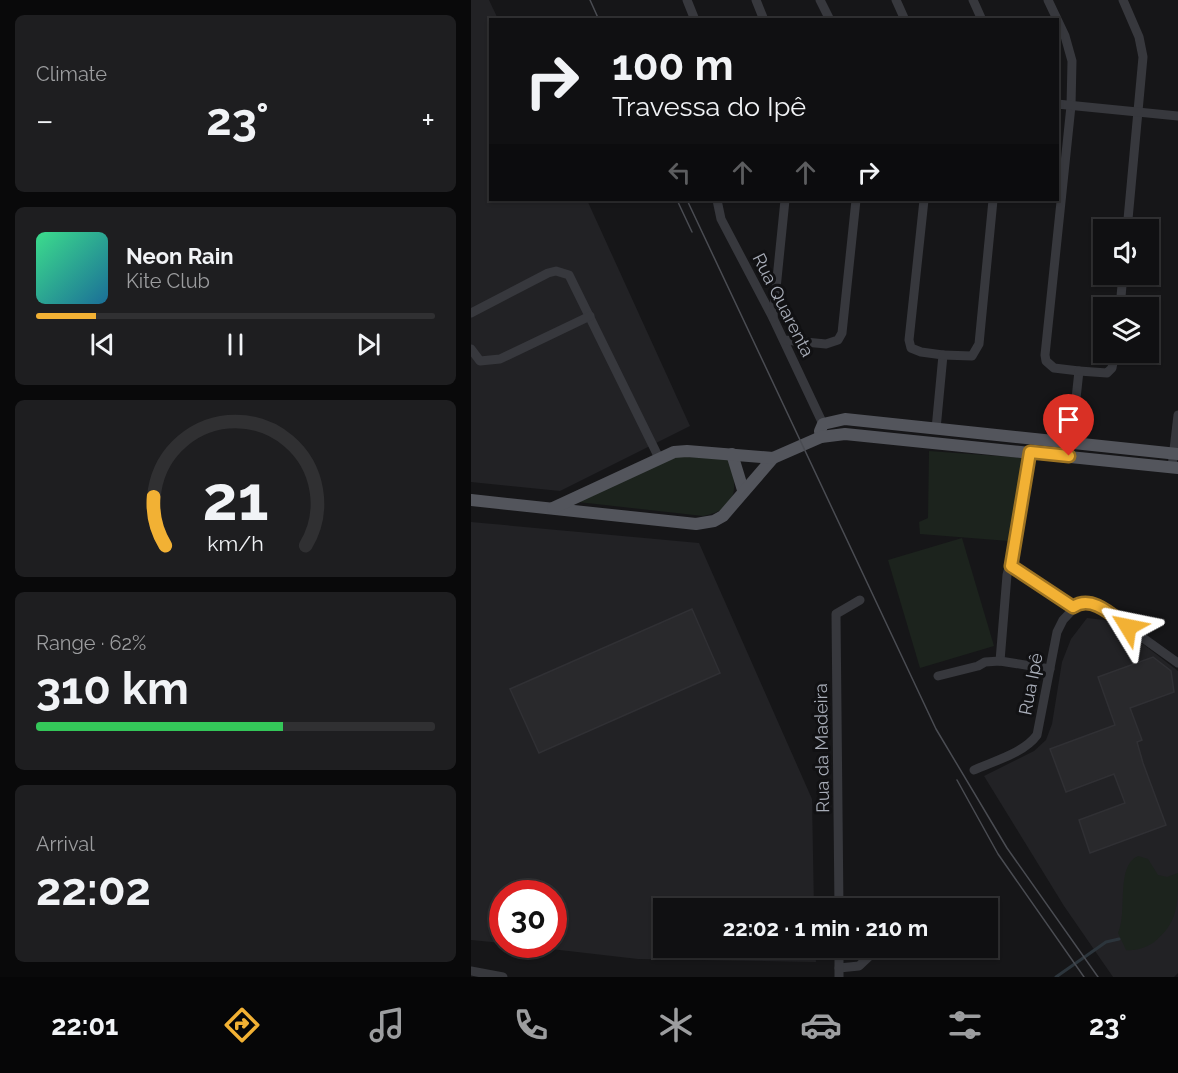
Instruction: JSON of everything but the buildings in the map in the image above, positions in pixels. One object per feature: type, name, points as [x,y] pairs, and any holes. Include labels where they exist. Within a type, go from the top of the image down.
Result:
[{"type":"main road","points":[[821,437],[820,431],[823,424],[845,419],[1176,454]]},
{"type":"main road","points":[[959,446],[960,432]]},
{"type":"main road","points":[[471,500],[696,524],[714,521],[723,516],[773,458],[821,437],[845,434],[1175,467]]},
{"type":"main road","points":[[553,508],[659,458],[680,451],[773,458]]},
{"type":"main road","points":[[732,454],[744,490]]},
{"type":"street","points":[[687,0],[694,18]]},
{"type":"street","points":[[756,0],[763,18]]},
{"type":"street","points":[[821,0],[829,18]]},
{"type":"street","points":[[896,0],[904,18]]},
{"type":"street","points":[[973,0],[981,18]]},
{"type":"street","points":[[1048,0],[1056,18]]},
{"type":"street","points":[[1123,0],[1142,47],[1139,113],[1128,219]]},
{"type":"street","points":[[1059,24],[1070,49],[1071,106],[1045,355],[1046,361],[1054,368],[1079,371],[1107,373],[1113,363]]},
{"type":"street","points":[[1059,104],[1178,116]]},
{"type":"street","name":"Rua Quarenta","points":[[717,201],[721,219],[784,340],[823,424]]},
{"type":"street","points":[[773,318],[785,201]]},
{"type":"street","points":[[784,340],[826,344],[838,340],[842,333],[856,201]]},
{"type":"street","points":[[924,201],[909,340],[911,348],[916,351],[943,355],[972,356],[979,344],[993,201]]},
{"type":"street","points":[[471,313],[556,271],[569,274],[659,458]]},
{"type":"street","points":[[471,350],[480,361],[500,359],[590,316]]},
{"type":"street","points":[[936,429],[943,355]]},
{"type":"street","points":[[1071,444],[1079,371]]},
{"type":"street","points":[[1175,467],[1178,415]]},
{"type":"street","points":[[1000,661],[1007,575],[1011,566],[1030,452]]},
{"type":"street","points":[[1011,566],[1073,607],[1079,603],[1097,605],[1178,663]]},
{"type":"street","name":"Rua da Madeira","points":[[839,898],[836,614],[860,600]]},
{"type":"street","name":"Rua Ipê","points":[[974,770],[1032,742],[1041,723],[1057,632],[1073,607]]},
{"type":"street","points":[[938,676],[978,666],[985,662],[1000,661],[1050,669]]},
{"type":"street","points":[[839,973],[859,966],[867,958]]},
{"type":"street","points":[[471,971],[504,977]]},
{"type":"shaded area","points":[[471,0],[489,0],[498,18],[489,18],[489,201],[587,201],[690,426],[560,491],[471,482]]},
{"type":"shaded area","points":[[929,451],[1024,458],[1014,533],[1009,541],[920,534],[919,522],[928,518]]},
{"type":"shaded area","points":[[667,456],[730,459],[734,488],[729,503],[715,513],[703,516],[578,502]]},
{"type":"shaded area","points":[[471,522],[699,543],[812,799],[814,898],[653,898],[653,958],[816,958],[816,962],[638,959],[567,951],[567,880],[489,880],[489,942],[471,940]]},
{"type":"shaded area","points":[[962,538],[994,646],[920,668],[888,560]]},
{"type":"shaded area","points":[[1087,618],[1113,621],[1178,671],[1178,973],[1174,977],[1113,977],[1064,906],[984,776],[1034,751],[1046,740],[1052,724],[1062,662],[1071,639]]},
{"type":"shaded area","points":[[1138,856],[1148,859],[1158,875],[1167,877],[1178,873],[1177,904],[1172,921],[1161,936],[1143,948],[1126,950],[1118,933],[1121,924],[1124,879],[1131,861]]},
{"type":"waterway","points":[[1056,977],[1106,942],[1119,939]]},
{"type":"tram line","points":[[590,0],[598,18]]},
{"type":"tram line","points":[[677,201],[692,232]]},
{"type":"tram line","points":[[687,201],[936,729],[1007,848],[1098,977]]},
{"type":"tram line","points":[[957,780],[998,854],[1084,977]]},
{"type":"route","points":[[1069,456],[1030,452],[1011,566],[1073,607],[1079,603],[1089,602],[1128,627]]}]
